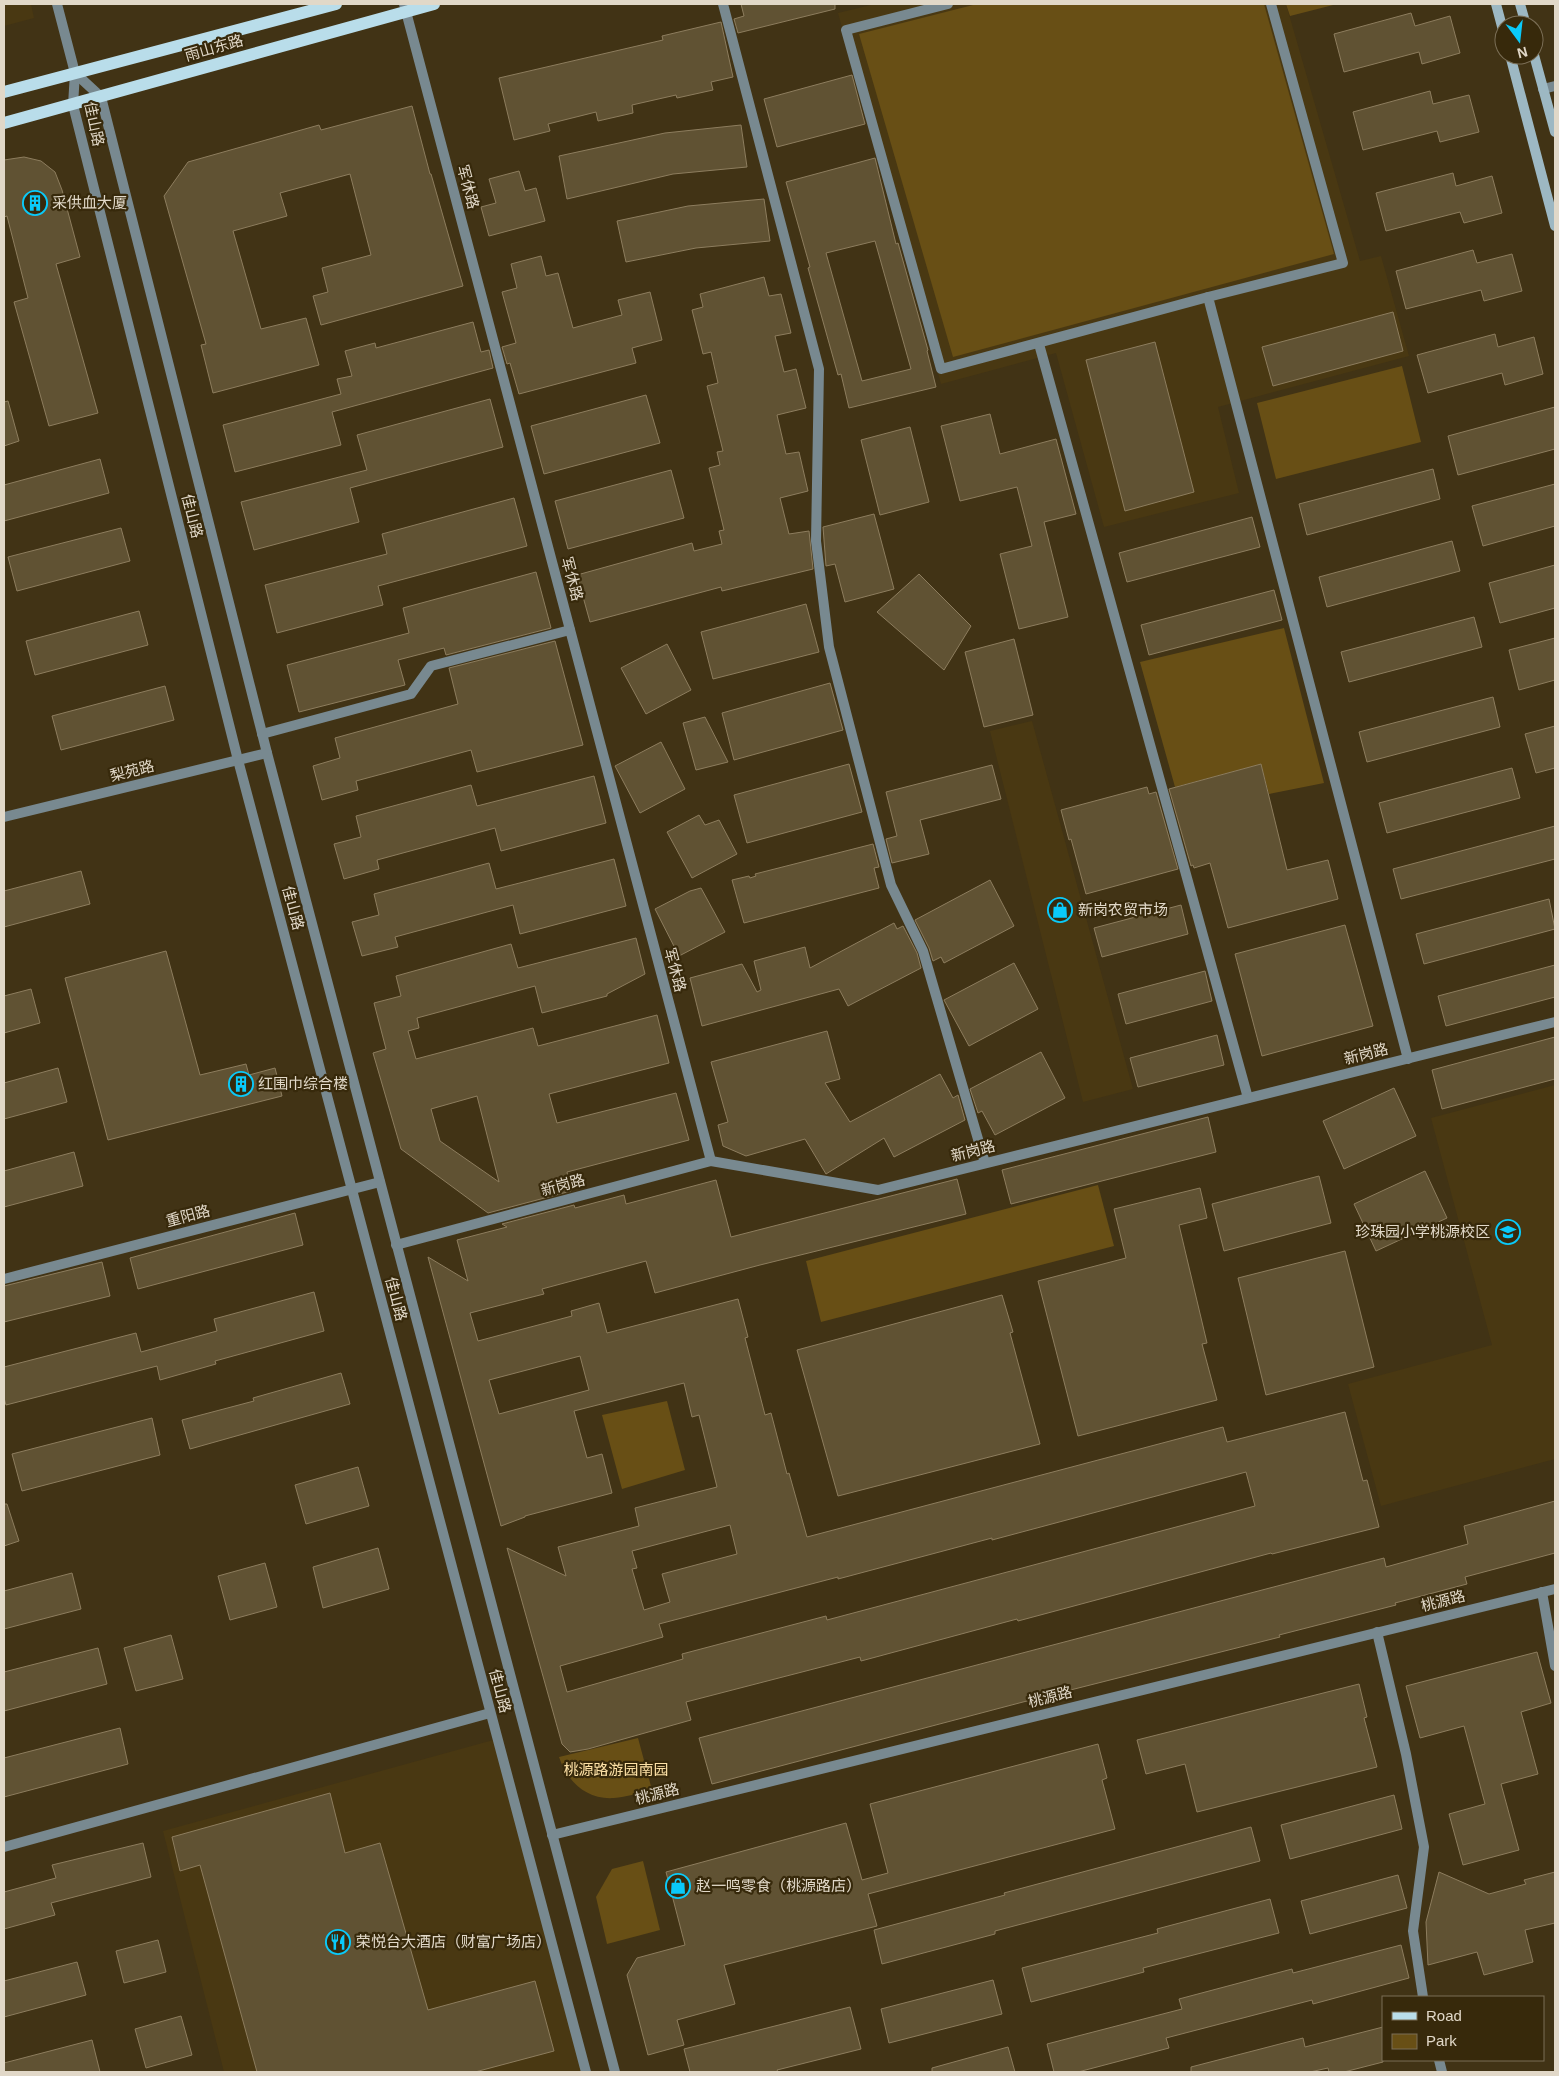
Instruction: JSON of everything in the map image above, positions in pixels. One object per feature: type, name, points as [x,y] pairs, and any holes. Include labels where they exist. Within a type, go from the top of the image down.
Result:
[{"type":"main road","name":"雨山东路","points":[[4,92],[336,4]]},
{"type":"main road","name":"雨山东路","points":[[4,123],[101,98],[405,7],[434,4]]},
{"type":"main road","points":[[1513,65],[1555,226]]},
{"type":"main road","points":[[1537,65],[1555,132]]},
{"type":"street","points":[[57,4],[75,73]]},
{"type":"street","points":[[724,4],[819,369],[816,540],[830,647],[891,885],[923,951],[985,1164]]},
{"type":"street","points":[[948,4],[846,30],[941,369],[1208,297],[1343,263],[1271,4]]},
{"type":"street","name":"军休路","points":[[405,7],[710,1161]]},
{"type":"street","name":"佳山路","points":[[75,73],[101,98],[267,754],[615,2072]]},
{"type":"street","name":"佳山路","points":[[75,73],[72,105],[238,760],[586,2072]]},
{"type":"street","points":[[1543,89],[1555,86]]},
{"type":"street","points":[[1208,297],[1408,1059]]},
{"type":"street","points":[[1039,344],[1248,1098]]},
{"type":"street","points":[[262,734],[411,694],[430,666],[570,630]]},
{"type":"street","name":"梨苑路","points":[[4,817],[267,754]]},
{"type":"street","name":"新岗路","points":[[396,1245],[710,1161],[878,1190],[1555,1022]]},
{"type":"street","name":"重阳路","points":[[4,1279],[380,1182]]},
{"type":"street","name":"桃源路","points":[[552,1835],[1555,1589]]},
{"type":"street","points":[[1542,1592],[1555,1666]]},
{"type":"street","points":[[1378,1632],[1406,1754],[1424,1847],[1413,1931],[1423,1996]]},
{"type":"street","points":[[4,1846],[490,1713]]},
{"type":"shaded area","points":[[4,4],[31,4],[34,18],[4,26]]},
{"type":"shaded area","points":[[875,4],[1286,4],[1360,261],[1381,256],[1409,356],[1218,407],[1239,493],[1104,527],[1056,353],[941,384],[838,13]]},
{"type":"shaded area","name":"新岗农贸市场","points":[[1032,721],[1133,1089],[1083,1102],[990,731]]},
{"type":"shaded area","name":"珍珠园小学桃源校区","points":[[1555,1085],[1555,1459],[1381,1506],[1348,1384],[1492,1345],[1431,1118]]},
{"type":"shaded area","points":[[497,1739],[586,2072],[224,2072],[163,1831]]},
{"type":"green space","points":[[977,4],[1264,4],[1334,254],[953,357],[859,34]]},
{"type":"green space","points":[[1286,4],[1337,4],[1290,16]]},
{"type":"green space","points":[[1402,366],[1421,442],[1276,479],[1257,403]]},
{"type":"green space","points":[[1284,628],[1324,783],[1269,794],[1261,764],[1175,787],[1140,662]]},
{"type":"green space","points":[[1098,1185],[1114,1246],[821,1322],[806,1261]]},
{"type":"green space","points":[[667,1401],[685,1470],[622,1489],[602,1415]]},
{"type":"green space","name":"桃源路游园南园","points":[[638,1738],[652,1790],[638,1794],[604,1798],[586,1792],[567,1774],[559,1757]]},
{"type":"green space","points":[[643,1861],[660,1930],[607,1944],[596,1897],[612,1869]]},
{"type":"building","points":[[741,4],[835,4],[835,9],[738,33],[734,19],[744,16]]},
{"type":"building","points":[[1411,13],[1415,26],[1450,16],[1460,53],[1422,64],[1419,52],[1344,72],[1334,34]]},
{"type":"building","points":[[721,22],[733,77],[711,82],[713,90],[677,98],[676,95],[632,105],[633,113],[598,121],[596,112],[548,124],[550,131],[514,140],[499,78],[663,40],[662,36]]},
{"type":"building","points":[[852,75],[865,124],[777,147],[764,99]]},
{"type":"building","points":[[1430,91],[1433,104],[1469,95],[1479,132],[1440,142],[1437,131],[1363,150],[1353,112]]},
{"type":"building","points":[[412,106],[463,286],[321,325],[313,296],[328,292],[322,268],[371,255],[350,174],[280,193],[287,216],[233,231],[261,329],[306,318],[319,365],[213,393],[201,345],[206,344],[164,196],[188,162],[319,125],[321,130]]},
{"type":"building","points":[[741,125],[747,167],[673,174],[567,199],[559,156],[665,133]]},
{"type":"building","points":[[24,157],[41,161],[55,172],[62,190],[80,257],[56,264],[98,413],[49,426],[14,302],[28,298],[7,216],[4,217],[4,160]]},
{"type":"building","points":[[875,158],[896,244],[898,243],[928,350],[936,387],[849,408],[841,374],[838,375],[808,268],[810,267],[786,182]],"holes":[[[875,241],[911,369],[862,381],[826,253]]]},
{"type":"building","points":[[519,171],[525,191],[536,188],[545,221],[489,236],[481,207],[496,203],[489,179]]},
{"type":"building","points":[[1453,173],[1456,186],[1492,176],[1502,213],[1464,223],[1460,212],[1386,231],[1376,193]]},
{"type":"building","points":[[764,199],[770,241],[696,248],[626,262],[617,221],[688,206]]},
{"type":"building","points":[[1473,250],[1477,263],[1512,254],[1522,291],[1484,301],[1481,290],[1406,309],[1396,271]]},
{"type":"building","points":[[541,256],[546,276],[558,273],[573,328],[622,315],[618,300],[650,292],[662,340],[632,348],[636,363],[519,394],[510,363],[507,364],[502,347],[516,343],[502,292],[517,288],[511,264]]},
{"type":"building","points":[[764,277],[769,296],[781,294],[791,333],[775,336],[784,372],[796,369],[806,408],[777,415],[786,454],[799,452],[808,491],[780,498],[789,534],[809,531],[813,569],[722,591],[721,587],[590,622],[577,575],[692,543],[694,551],[722,544],[719,531],[724,530],[709,468],[720,465],[717,452],[723,451],[707,386],[718,383],[711,352],[703,354],[692,310],[703,307],[700,294]]},
{"type":"building","points":[[1393,312],[1403,351],[1273,386],[1262,347]]},
{"type":"building","points":[[473,322],[481,352],[489,350],[493,368],[332,412],[341,445],[235,472],[223,425],[341,394],[337,379],[352,376],[345,351],[375,343],[376,348]]},
{"type":"building","points":[[1495,334],[1498,347],[1534,337],[1543,374],[1505,385],[1502,373],[1428,393],[1417,355]]},
{"type":"building","points":[[1155,342],[1194,492],[1125,511],[1086,360]]},
{"type":"building","points":[[646,395],[660,443],[544,474],[531,426]]},
{"type":"building","points":[[490,399],[503,447],[350,488],[359,522],[254,550],[241,502],[367,470],[357,435]]},
{"type":"building","points":[[8,401],[19,441],[4,446],[4,402]]},
{"type":"building","points":[[1555,407],[1555,449],[1458,475],[1448,436]]},
{"type":"building","points":[[990,414],[1000,454],[1056,439],[1076,514],[1044,522],[1068,617],[1019,629],[1000,554],[1032,546],[1017,487],[960,501],[941,426]]},
{"type":"building","points":[[910,427],[929,502],[880,515],[861,440]]},
{"type":"building","points":[[100,459],[109,493],[4,521],[4,485]]},
{"type":"building","points":[[1433,469],[1440,499],[1307,535],[1299,504]]},
{"type":"building","points":[[671,470],[684,518],[568,549],[555,501]]},
{"type":"building","points":[[1555,484],[1555,526],[1483,546],[1472,506]]},
{"type":"building","points":[[514,498],[527,546],[378,586],[383,605],[277,633],[265,585],[387,554],[382,534]]},
{"type":"building","points":[[874,514],[894,589],[845,602],[835,564],[826,566],[823,527]]},
{"type":"building","points":[[1252,517],[1260,547],[1127,582],[1119,553]]},
{"type":"building","points":[[121,528],[130,561],[17,591],[8,557]]},
{"type":"building","points":[[1452,541],[1460,571],[1327,607],[1319,577]]},
{"type":"building","points":[[1555,565],[1555,608],[1500,623],[1489,583]]},
{"type":"building","points":[[536,572],[551,628],[446,655],[444,648],[398,660],[405,685],[299,712],[287,665],[409,633],[403,608]]},
{"type":"building","points":[[919,574],[971,626],[944,670],[877,612]]},
{"type":"building","points":[[1274,590],[1282,620],[1149,655],[1141,625]]},
{"type":"building","points":[[806,604],[819,652],[713,679],[701,632]]},
{"type":"building","points":[[139,611],[148,645],[35,675],[26,641]]},
{"type":"building","points":[[1474,617],[1482,647],[1349,682],[1341,652]]},
{"type":"building","points":[[1555,638],[1555,680],[1519,690],[1509,650]]},
{"type":"building","points":[[1014,639],[1033,715],[984,727],[965,652]]},
{"type":"building","points":[[555,641],[583,745],[477,772],[471,750],[356,781],[358,790],[322,800],[313,766],[340,758],[335,738],[458,704],[449,668]]},
{"type":"building","points":[[667,644],[691,690],[646,714],[621,668]]},
{"type":"building","points":[[830,683],[843,730],[734,760],[722,713]]},
{"type":"building","points":[[165,686],[174,720],[61,750],[52,716]]},
{"type":"building","points":[[1493,697],[1500,727],[1367,762],[1359,732]]},
{"type":"building","points":[[705,717],[728,762],[696,770],[683,723]]},
{"type":"building","points":[[1555,726],[1555,768],[1536,773],[1525,734]]},
{"type":"building","points":[[661,742],[685,789],[640,813],[615,766]]},
{"type":"building","points":[[849,764],[862,812],[747,843],[734,795]]},
{"type":"building","points":[[1261,764],[1287,870],[1328,860],[1338,899],[1228,928],[1210,863],[1194,868],[1193,865],[1191,866],[1169,789]]},
{"type":"building","points":[[992,765],[1001,799],[920,820],[929,854],[892,863],[886,839],[897,836],[886,792]]},
{"type":"building","points":[[1512,768],[1520,798],[1387,833],[1379,803]]},
{"type":"building","points":[[594,776],[606,823],[501,851],[495,828],[377,860],[379,869],[344,879],[334,844],[361,837],[356,816],[471,785],[477,806]]},
{"type":"building","points":[[1147,787],[1149,794],[1156,792],[1178,869],[1086,894],[1061,810]]},
{"type":"building","points":[[699,815],[705,825],[719,820],[737,854],[692,878],[667,832]]},
{"type":"building","points":[[1555,826],[1555,859],[1401,899],[1393,869]]},
{"type":"building","points":[[873,844],[879,867],[874,868],[879,888],[744,923],[732,880],[749,876],[750,878],[756,876],[755,874]]},
{"type":"building","points":[[614,859],[626,906],[520,934],[513,905],[395,937],[398,947],[362,956],[352,922],[379,915],[374,894],[489,863],[496,889]]},
{"type":"building","points":[[81,871],[90,904],[4,927],[4,891]]},
{"type":"building","points":[[990,880],[1014,926],[944,963],[941,957],[933,961],[929,948],[915,920]]},
{"type":"building","points":[[701,888],[725,932],[679,956],[655,909],[690,891]]},
{"type":"building","points":[[1549,899],[1555,929],[1424,964],[1416,934]]},
{"type":"building","points":[[1181,905],[1188,934],[1102,957],[1094,928]]},
{"type":"building","points":[[894,923],[897,929],[903,926],[917,953],[921,968],[848,1006],[839,989],[702,1026],[690,978],[742,964],[757,992],[761,990],[754,961],[805,947],[810,968]]},
{"type":"building","points":[[1345,925],[1373,1026],[1262,1056],[1235,954]]},
{"type":"building","points":[[636,938],[645,974],[607,994],[607,996],[542,1013],[535,986],[417,1018],[419,1028],[408,1031],[416,1059],[533,1028],[538,1046],[657,1015],[669,1063],[549,1094],[557,1123],[676,1093],[689,1140],[567,1172],[571,1191],[488,1213],[401,1149],[373,1053],[386,1049],[374,1003],[401,996],[396,976],[511,944],[518,968]],"holes":[[[477,1096],[499,1182],[440,1141],[431,1109]]]},
{"type":"building","points":[[166,951],[200,1075],[246,1064],[249,1075],[275,1068],[282,1096],[108,1140],[65,978]]},
{"type":"building","points":[[1014,963],[1038,1009],[969,1046],[944,1000]]},
{"type":"building","points":[[1555,965],[1555,997],[1446,1026],[1438,996]]},
{"type":"building","points":[[1205,971],[1212,1001],[1126,1024],[1118,994]]},
{"type":"building","points":[[31,989],[40,1023],[4,1033],[4,996]]},
{"type":"building","points":[[827,1031],[840,1079],[825,1083],[850,1122],[940,1074],[953,1098],[958,1095],[965,1120],[894,1157],[884,1138],[826,1174],[805,1139],[746,1156],[723,1146],[718,1125],[728,1122],[711,1062]]},
{"type":"building","points":[[1217,1035],[1224,1065],[1138,1087],[1130,1058]]},
{"type":"building","points":[[1555,1037],[1555,1079],[1442,1109],[1432,1070]]},
{"type":"building","points":[[1041,1052],[1065,1098],[995,1135],[982,1111],[978,1113],[970,1089]]},
{"type":"building","points":[[58,1068],[67,1102],[4,1119],[4,1083]]},
{"type":"building","points":[[1394,1088],[1416,1136],[1344,1169],[1323,1121]]},
{"type":"building","points":[[1208,1117],[1216,1152],[1011,1204],[1002,1170]]},
{"type":"building","points":[[74,1152],[83,1186],[4,1207],[4,1171]]},
{"type":"building","points":[[1425,1171],[1447,1218],[1376,1251],[1354,1204]]},
{"type":"building","points":[[1319,1176],[1331,1223],[1224,1251],[1212,1204]]},
{"type":"building","points":[[957,1179],[966,1214],[655,1293],[646,1261],[542,1289],[544,1294],[470,1313],[478,1341],[572,1316],[571,1311],[599,1303],[607,1333],[738,1299],[748,1337],[745,1338],[765,1415],[771,1413],[787,1474],[789,1473],[807,1537],[1223,1427],[1227,1442],[1345,1412],[1363,1481],[1367,1480],[1379,1527],[1271,1553],[861,1661],[860,1657],[686,1702],[691,1720],[588,1749],[570,1752],[562,1744],[507,1548],[566,1576],[558,1547],[639,1526],[635,1508],[717,1487],[699,1415],[692,1417],[684,1383],[574,1411],[587,1458],[602,1454],[612,1493],[525,1516],[501,1526],[428,1257],[468,1281],[457,1240],[507,1227],[502,1224],[574,1205],[575,1208],[624,1195],[626,1204],[716,1180],[731,1237]],"holes":[[[580,1356],[589,1390],[499,1414],[489,1380]],[[1246,1472],[1255,1506],[827,1620],[826,1616],[682,1654],[683,1659],[567,1692],[560,1666],[663,1637],[659,1624],[992,1538],[992,1540]],[[730,1525],[737,1554],[662,1574],[670,1602],[644,1610],[632,1569],[637,1568],[632,1551]]]},
{"type":"building","points":[[1200,1188],[1207,1218],[1179,1225],[1207,1343],[1202,1344],[1217,1400],[1078,1436],[1038,1281],[1126,1258],[1114,1209]]},
{"type":"building","points":[[295,1213],[303,1245],[138,1289],[130,1258]]},
{"type":"building","points":[[1345,1251],[1374,1367],[1266,1395],[1238,1278]]},
{"type":"building","points":[[102,1262],[110,1296],[4,1322],[4,1286]]},
{"type":"building","points":[[314,1292],[324,1331],[215,1361],[216,1364],[160,1380],[157,1366],[6,1405],[4,1398],[4,1367],[136,1333],[141,1352],[217,1331],[214,1319]]},
{"type":"building","points":[[1002,1295],[1013,1332],[1010,1333],[1040,1444],[838,1496],[797,1350]]},
{"type":"building","points":[[341,1373],[350,1404],[190,1449],[182,1420],[254,1401],[253,1398]]},
{"type":"building","points":[[152,1418],[160,1455],[22,1491],[12,1454]]},
{"type":"building","points":[[358,1467],[369,1506],[306,1524],[295,1485]]},
{"type":"building","points":[[1555,1501],[1555,1553],[1465,1577],[1467,1584],[1395,1603],[1396,1605],[1279,1635],[1280,1637],[712,1784],[699,1738],[1384,1558],[1386,1567],[1468,1544],[1464,1526]]},
{"type":"building","points":[[4,1504],[7,1504],[19,1541],[4,1546]]},
{"type":"building","points":[[378,1548],[389,1589],[323,1608],[313,1567]]},
{"type":"building","points":[[265,1563],[277,1607],[230,1620],[218,1576]]},
{"type":"building","points":[[72,1573],[81,1609],[4,1629],[4,1591]]},
{"type":"building","points":[[171,1635],[183,1679],[136,1691],[124,1648]]},
{"type":"building","points":[[98,1648],[107,1684],[4,1711],[4,1672]]},
{"type":"building","points":[[1537,1652],[1551,1703],[1521,1712],[1538,1774],[1501,1784],[1519,1850],[1463,1865],[1449,1814],[1485,1804],[1464,1726],[1420,1738],[1406,1686]]},
{"type":"building","points":[[1359,1684],[1367,1717],[1364,1718],[1377,1767],[1197,1812],[1185,1764],[1146,1774],[1137,1740]]},
{"type":"building","points":[[120,1728],[128,1764],[4,1797],[4,1758]]},
{"type":"building","points":[[1098,1744],[1107,1778],[1102,1780],[1115,1829],[868,1894],[877,1926],[724,1965],[735,2004],[677,2020],[684,2045],[648,2055],[627,1975],[637,1958],[685,1945],[666,1872],[846,1823],[862,1880],[888,1873],[870,1804]]},
{"type":"building","points":[[330,1793],[345,1853],[380,1843],[428,2010],[535,1981],[554,2051],[475,2072],[257,2072],[200,1865],[180,1871],[172,1837]]},
{"type":"building","points":[[1394,1795],[1402,1829],[1290,1859],[1281,1825]]},
{"type":"building","points":[[1251,1827],[1260,1861],[995,1931],[995,1934],[882,1964],[874,1930]]},
{"type":"building","points":[[143,1843],[151,1877],[51,1903],[55,1915],[4,1929],[4,1892],[56,1878],[52,1865]]},
{"type":"building","points":[[1439,1872],[1489,1894],[1526,1884],[1524,1880],[1555,1872],[1555,1923],[1525,1930],[1533,1962],[1484,1975],[1477,1952],[1428,1965],[1426,1922]]},
{"type":"building","points":[[1398,1875],[1407,1908],[1310,1934],[1301,1901]]},
{"type":"building","points":[[1270,1899],[1279,1933],[1143,1968],[1144,1972],[1031,2002],[1022,1968],[1158,1933],[1157,1929]]},
{"type":"building","points":[[158,1940],[166,1972],[124,1983],[116,1951]]},
{"type":"building","points":[[1401,1945],[1409,1978],[1313,2004],[1312,2000],[1166,2038],[1169,2048],[1078,2072],[1054,2072],[1047,2044],[1182,2009],[1179,1999],[1292,1969],[1293,1973]]},
{"type":"building","points":[[77,1962],[86,1995],[4,2017],[4,1981]]},
{"type":"building","points":[[993,1980],[1002,2014],[889,2043],[881,2009]]},
{"type":"building","points":[[850,2007],[861,2049],[777,2070],[778,2072],[690,2072],[684,2049]]},
{"type":"building","points":[[181,2016],[192,2055],[146,2068],[135,2029]]},
{"type":"building","points":[[1382,2027],[1383,2062],[1344,2072],[1329,2072],[1328,2068],[1310,2072],[1191,2072],[1191,2067],[1303,2038],[1305,2047]]},
{"type":"building","points":[[92,2040],[100,2072],[4,2072],[4,2063]]},
{"type":"building","points":[[1008,2047],[1015,2072],[932,2072],[932,2068]]},
{"type":"place","name":"采供血大厦","points":[[35,203]]},
{"type":"place","name":"新岗农贸市场","points":[[1060,910]]},
{"type":"place","name":"红围巾综合楼","points":[[241,1084]]},
{"type":"place","name":"珍珠园小学桃源校区","points":[[1508,1232]]},
{"type":"place","name":"赵一鸣零食（桃源路店）","points":[[678,1886]]},
{"type":"place","name":"荣悦台大酒店（财富广场店）","points":[[338,1942]]}]
